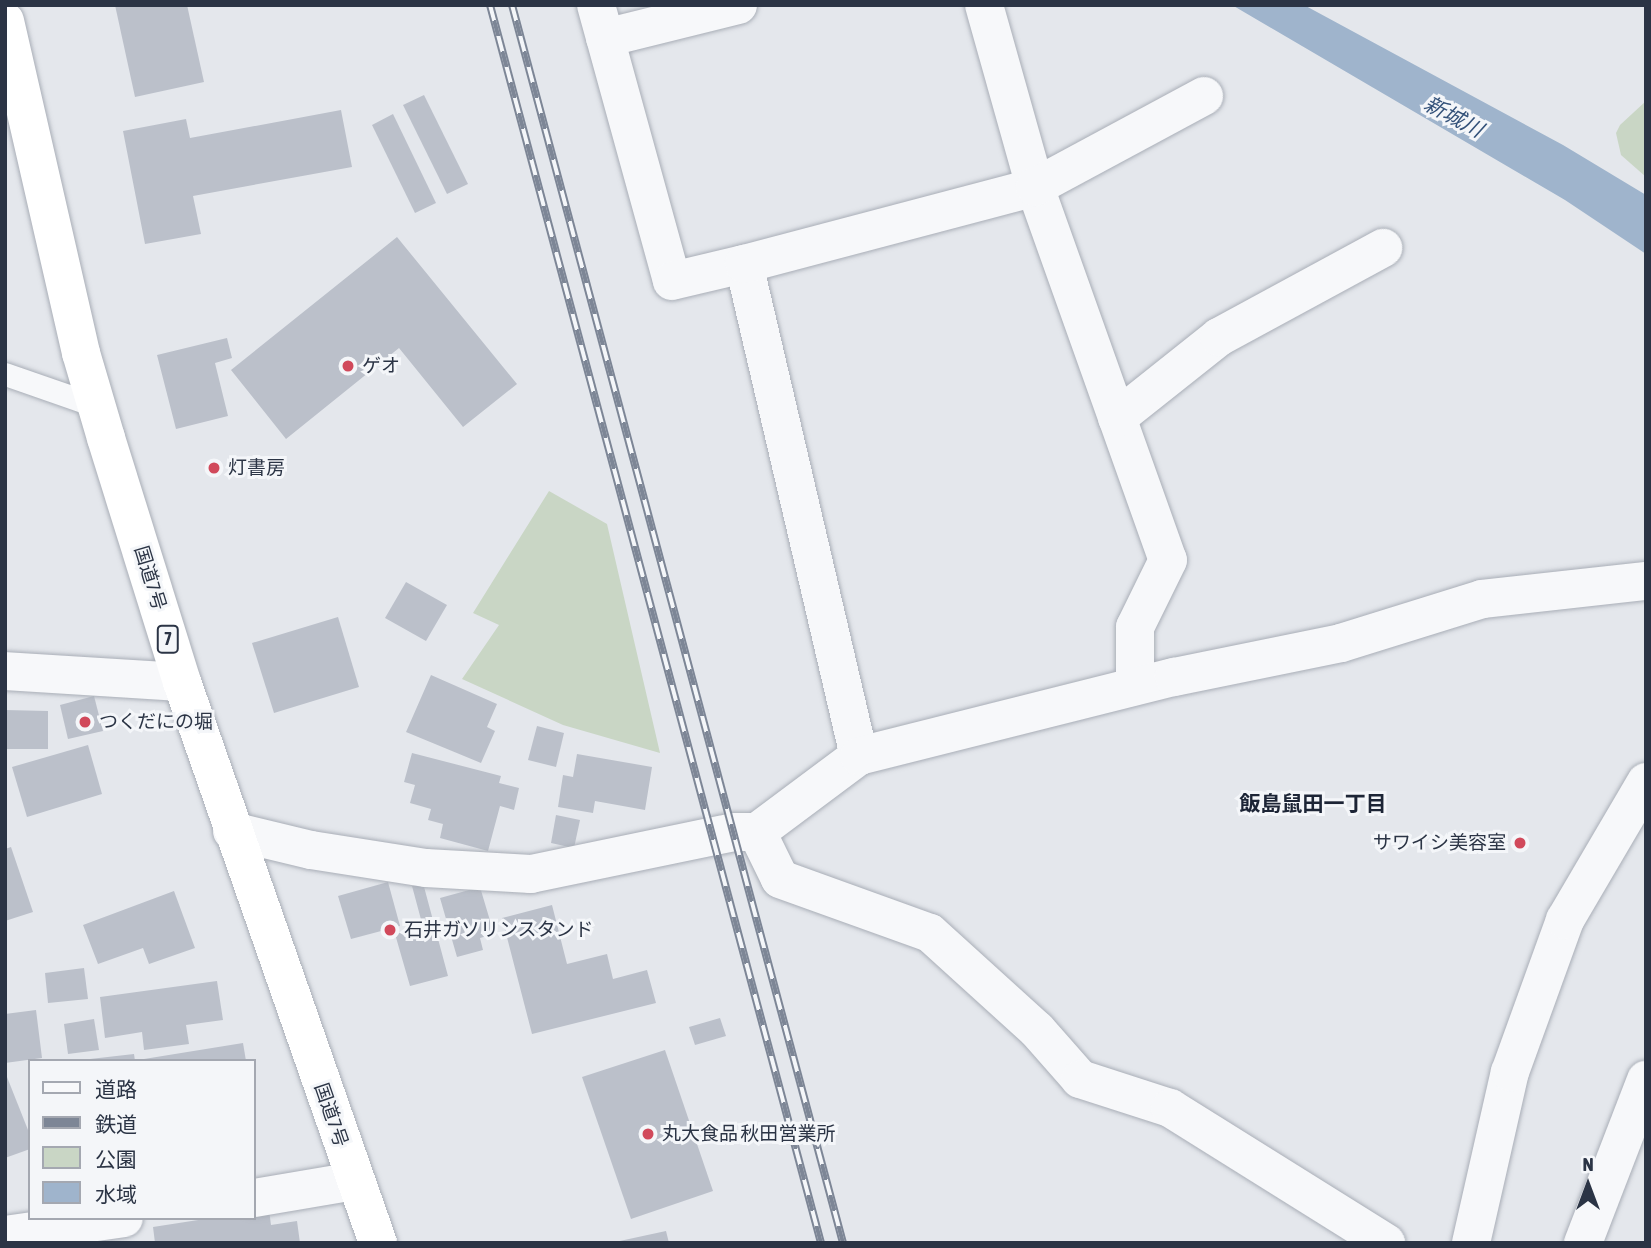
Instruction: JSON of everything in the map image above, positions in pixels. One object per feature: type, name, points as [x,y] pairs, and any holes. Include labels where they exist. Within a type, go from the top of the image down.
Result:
[{"type":"highway","name":"国道7号","points":[[5,21],[80,353],[182,682],[377,1243]]},
{"type":"street","points":[[738,5],[600,22],[672,281],[1035,187],[1204,96]]},
{"type":"street","points":[[985,5],[1035,187],[1168,560],[1135,627],[1135,686]]},
{"type":"street","points":[[1117,418],[1219,337],[1383,248]]},
{"type":"street","points":[[744,264],[859,756]]},
{"type":"street","points":[[232,831],[310,850],[426,868],[531,874],[734,832],[757,832],[859,756],[1135,686],[1341,643],[1482,599],[1646,581]]},
{"type":"street","points":[[5,671],[182,682]]},
{"type":"street","points":[[1471,1243],[1510,1072],[1565,920],[1646,782]]},
{"type":"street","points":[[757,832],[780,879],[930,933],[1037,1030],[1080,1079],[1170,1108],[1386,1243]]},
{"type":"street","points":[[1583,1243],[1646,1080]]},
{"type":"street","points":[[256,1198],[354,1181]]},
{"type":"street","points":[[5,1235],[110,1220]]},
{"type":"lane","points":[[5,374],[97,406]]},
{"type":"green space","points":[[1646,101],[1646,177],[1621,155],[1616,133],[1620,125]]},
{"type":"green space","points":[[549,491],[607,524],[660,753],[563,725],[462,679],[499,625],[473,613]]},
{"type":"water","name":"新城川","points":[[1232,5],[1304,5],[1563,145],[1646,195],[1646,254],[1565,200]]},
{"type":"building","points":[[115,5],[187,5],[204,82],[135,97]]},
{"type":"building","points":[[424,95],[468,184],[447,194],[403,105]]},
{"type":"building","points":[[341,110],[352,167],[193,196],[201,234],[145,244],[123,131],[186,119],[190,138]]},
{"type":"building","points":[[393,114],[436,203],[415,213],[372,125]]},
{"type":"building","points":[[397,237],[517,384],[463,427],[399,348],[286,439],[231,370]]},
{"type":"building","points":[[227,338],[232,358],[215,363],[228,416],[176,429],[157,355]]},
{"type":"building","points":[[406,582],[447,605],[426,641],[385,618]]},
{"type":"building","points":[[338,617],[359,687],[274,713],[252,643]]},
{"type":"building","points":[[431,675],[497,704],[487,727],[495,731],[481,763],[406,732]]},
{"type":"building","points":[[94,696],[103,731],[68,739],[60,705]]},
{"type":"building","points":[[5,710],[48,711],[48,749],[5,749]]},
{"type":"building","points":[[537,726],[564,733],[556,767],[528,760]]},
{"type":"building","name":"つくだにの堀","points":[[88,745],[102,794],[27,817],[12,767]]},
{"type":"building","points":[[412,753],[501,776],[499,783],[519,788],[514,810],[500,806],[488,851],[440,838],[443,824],[428,820],[431,809],[410,803],[415,785],[404,782]]},
{"type":"building","points":[[577,754],[652,767],[645,810],[595,801],[593,813],[558,807],[563,775],[573,777]]},
{"type":"building","points":[[556,815],[580,820],[574,848],[551,843]]},
{"type":"building","points":[[11,847],[33,912],[5,921],[5,849]]},
{"type":"building","points":[[388,882],[400,926],[351,939],[338,896]]},
{"type":"building","points":[[423,883],[448,976],[410,986],[395,934],[423,927],[412,886]]},
{"type":"building","points":[[480,887],[494,934],[480,938],[483,950],[457,957],[440,898]]},
{"type":"building","points":[[174,891],[195,948],[149,964],[143,948],[98,964],[83,925]]},
{"type":"building","points":[[552,905],[567,964],[607,954],[613,979],[647,970],[656,1003],[532,1034],[502,918]]},
{"type":"building","points":[[84,968],[88,999],[48,1003],[45,973]]},
{"type":"building","points":[[217,981],[223,1020],[186,1025],[189,1044],[144,1050],[142,1032],[105,1038],[100,997]]},
{"type":"building","points":[[36,1010],[42,1058],[5,1063],[5,1014]]},
{"type":"building","points":[[720,1018],[726,1036],[695,1045],[689,1027]]},
{"type":"building","points":[[94,1019],[99,1050],[68,1054],[64,1024]]},
{"type":"building","points":[[243,1043],[246,1059],[144,1059]]},
{"type":"building","name":"丸大食品 秋田営業所","points":[[665,1050],[713,1191],[631,1219],[582,1077]]},
{"type":"building","points":[[134,1054],[135,1059],[90,1059]]},
{"type":"building","points":[[5,1072],[28,1130],[28,1150],[5,1158]]},
{"type":"building","points":[[269,1210],[271,1225],[297,1221],[300,1243],[155,1243],[153,1227],[198,1220],[256,1220],[256,1212]]},
{"type":"building","points":[[666,1231],[669,1243],[615,1243],[615,1242]]},
{"type":"railway","points":[[490,5],[821,1243]]},
{"type":"railway","points":[[512,5],[843,1243]]},
{"type":"place","name":"ゲオ","points":[[348,366]]},
{"type":"place","name":"灯書房","points":[[214,468]]},
{"type":"place","name":"つくだにの堀","points":[[85,722]]},
{"type":"place","name":"サワイシ美容室","points":[[1520,843]]},
{"type":"place","name":"石井ガソリンスタンド","points":[[390,930]]},
{"type":"place","name":"丸大食品 秋田営業所","points":[[648,1134]]},
{"type":"district","name":"飯島鼠田一丁目","points":[[1313,803]]}]
